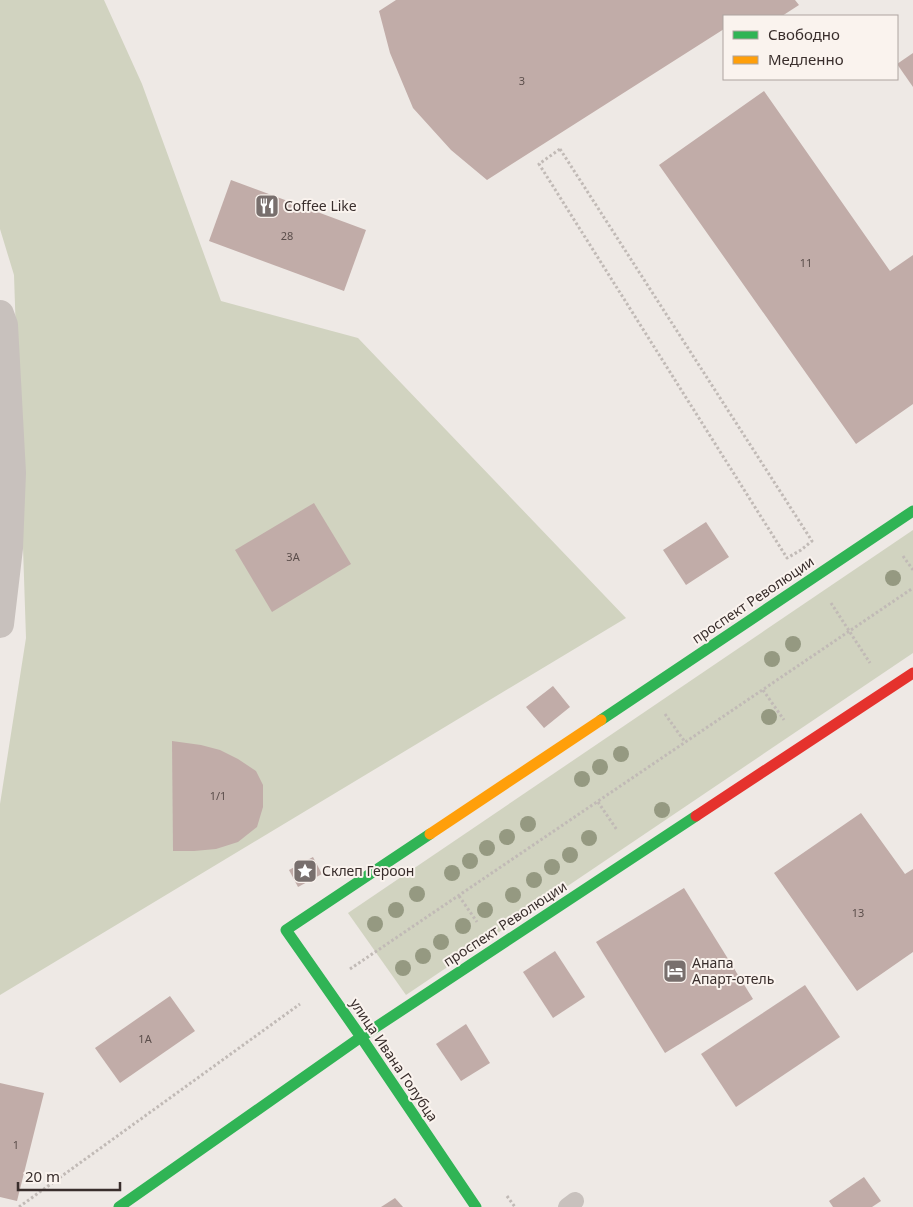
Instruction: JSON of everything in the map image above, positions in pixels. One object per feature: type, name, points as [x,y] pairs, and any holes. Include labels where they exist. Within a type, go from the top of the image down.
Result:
[{"type":"street","points":[[0,314],[4,325],[12,473],[9,548],[0,624]]},
{"type":"street","name":"проспект Революции","points":[[286,930],[913,511]]},
{"type":"street","name":"проспект Революции","points":[[119,1207],[361,1037],[913,673]]},
{"type":"street","name":"улица Ивана Голубца","points":[[286,930],[476,1207]]},
{"type":"path","points":[[787,558],[539,164],[560,149],[812,541]]},
{"type":"path","points":[[801,550],[814,577],[887,691]]},
{"type":"path","points":[[19,1207],[325,986],[913,588]]},
{"type":"green space","points":[[0,0],[104,0],[142,84],[221,301],[358,338],[626,618],[0,995],[0,804],[26,638],[14,275],[0,229]]},
{"type":"green space","points":[[913,530],[913,653],[406,995],[348,913]]},
{"type":"building","points":[[396,0],[795,0],[799,5],[784,15],[723,15],[723,30],[487,180],[451,150],[413,108],[390,53],[379,11]]},
{"type":"building","points":[[913,53],[913,87],[898,65],[898,63]]},
{"type":"building","points":[[764,91],[890,271],[913,255],[913,404],[856,444],[659,165]]},
{"type":"building","points":[[231,180],[366,230],[344,291],[209,241]]},
{"type":"building","points":[[314,503],[351,564],[272,612],[235,550]]},
{"type":"building","points":[[706,522],[729,557],[686,585],[663,550]]},
{"type":"building","points":[[553,686],[570,707],[544,728],[526,707]]},
{"type":"building","points":[[172,741],[220,750],[256,771],[263,785],[263,807],[257,827],[238,842],[216,849],[173,851]]},
{"type":"building","points":[[861,813],[905,874],[913,869],[913,952],[857,991],[774,873]]},
{"type":"building","name":"Склеп Героон","points":[[313,857],[322,874],[298,887],[289,870]]},
{"type":"building","name":"Анапа Апарт-отель","points":[[684,888],[753,999],[665,1053],[596,942]]},
{"type":"building","points":[[555,951],[585,997],[553,1018],[523,972]]},
{"type":"building","points":[[805,985],[840,1037],[736,1107],[701,1054]]},
{"type":"building","points":[[170,996],[195,1031],[120,1083],[95,1048]]},
{"type":"building","points":[[466,1024],[490,1063],[461,1081],[436,1044]]},
{"type":"building","points":[[0,1083],[44,1093],[17,1201],[0,1197]]},
{"type":"building","points":[[864,1177],[881,1201],[872,1207],[833,1207],[829,1201]]},
{"type":"building","points":[[395,1198],[403,1207],[381,1207]]},
{"type":"traffic: fast","points":[[601,720],[913,511]]},
{"type":"traffic: fast","points":[[119,1207],[361,1037],[696,816]]},
{"type":"traffic: fast","points":[[430,834],[286,930],[476,1207]]},
{"type":"traffic: slow","points":[[430,834],[601,720]]},
{"type":"traffic: jam","points":[[696,816],[913,673]]},
{"type":"place","name":"Coffee Like","points":[[267,206]]},
{"type":"place","name":"Склеп Героон","points":[[305,871]]},
{"type":"place","name":"Анапа Апарт-отель","points":[[675,971]]}]
